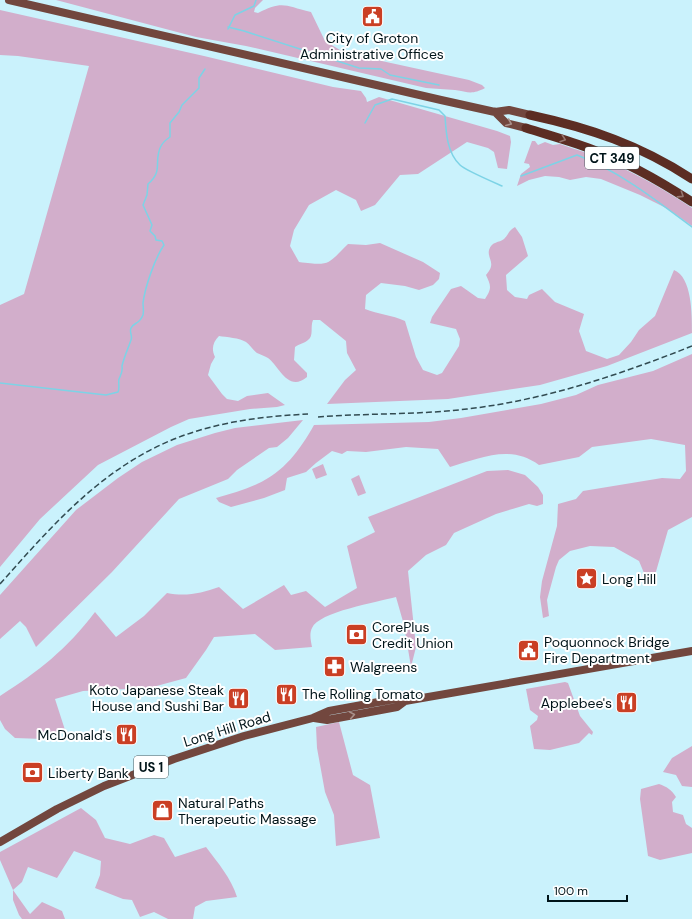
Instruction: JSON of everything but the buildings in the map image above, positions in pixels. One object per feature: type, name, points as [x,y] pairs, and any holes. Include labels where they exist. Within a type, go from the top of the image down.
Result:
[{"type":"highway","name":"CT 349","points":[[530,115],[603,134],[650,154],[692,179]]},
{"type":"highway","name":"CT 349","points":[[526,128],[608,156],[641,171],[692,202]]},
{"type":"main road","name":"CT 349","points":[[9,0],[495,112],[509,110],[530,115]]},
{"type":"main road","name":"CT 349","points":[[495,112],[506,123],[526,128]]},
{"type":"main road","name":"Long Hill Road","points":[[0,842],[57,809],[104,786],[174,759],[244,736],[313,718],[327,720],[390,709],[405,702],[692,651]]},
{"type":"shaded area","points":[[56,0],[263,0],[255,8],[254,12],[258,13],[279,5],[284,5],[311,12],[325,41],[345,53],[469,80],[482,85],[485,88],[477,92],[470,92],[426,88],[246,46],[196,37]]},
{"type":"shaded area","points":[[0,10],[333,87],[361,91],[367,102],[379,97],[510,136],[511,142],[507,169],[498,168],[494,152],[488,148],[467,142],[418,174],[400,175],[375,205],[361,211],[356,200],[336,190],[309,205],[294,230],[290,246],[299,262],[323,264],[336,256],[348,244],[366,245],[380,243],[423,262],[440,273],[439,279],[433,285],[419,290],[405,286],[381,283],[366,295],[365,309],[405,321],[416,357],[423,370],[437,375],[442,373],[459,346],[460,339],[456,329],[430,323],[432,317],[451,289],[461,286],[478,298],[485,299],[490,287],[486,275],[491,267],[489,253],[490,247],[504,239],[515,227],[522,237],[528,256],[506,275],[507,290],[515,297],[527,299],[529,295],[542,289],[555,302],[584,314],[579,331],[586,351],[607,359],[619,355],[631,342],[639,330],[655,316],[674,270],[680,274],[688,288],[692,316],[692,333],[607,366],[540,385],[448,399],[327,404],[345,380],[356,370],[347,353],[346,341],[320,320],[313,320],[310,338],[295,347],[294,360],[307,373],[307,377],[300,381],[294,382],[284,376],[268,358],[257,353],[246,342],[219,336],[213,346],[215,357],[208,375],[222,394],[227,399],[238,401],[247,396],[268,393],[285,405],[189,419],[98,465],[40,519],[0,567],[0,305],[24,294],[89,66],[18,56],[0,55]]},
{"type":"shaded area","points":[[532,141],[535,141],[538,145],[545,142],[553,145],[560,144],[612,163],[643,178],[692,208],[692,226],[668,209],[640,195],[601,179],[586,177],[570,180],[559,177],[545,176],[529,180],[517,186],[521,174],[530,167],[529,164],[524,163]]},
{"type":"shaded area","points":[[692,354],[692,517],[668,530],[655,575],[644,573],[639,561],[614,547],[590,546],[570,551],[559,560],[556,567],[547,600],[549,616],[543,618],[540,597],[542,581],[557,526],[558,504],[576,499],[583,491],[662,478],[680,479],[686,471],[685,445],[651,439],[592,447],[579,457],[539,465],[517,455],[506,454],[484,457],[450,467],[438,449],[406,447],[366,452],[347,451],[342,454],[332,451],[306,472],[287,478],[285,490],[264,498],[231,507],[219,502],[216,498],[237,492],[267,479],[283,467],[297,451],[314,425],[429,422],[541,404],[576,395],[598,385],[653,371]]},
{"type":"shaded area","points":[[303,420],[288,438],[277,447],[269,448],[237,470],[228,479],[179,499],[112,572],[36,647],[26,627],[20,621],[0,639],[0,595],[76,510],[118,478],[142,462],[177,445],[215,433],[235,428]]},
{"type":"shaded area","points":[[323,464],[327,475],[316,479],[312,469]]},
{"type":"shaded area","points":[[508,470],[525,475],[538,487],[543,495],[543,504],[537,506],[529,504],[496,514],[454,533],[446,545],[426,555],[408,571],[416,647],[411,667],[404,625],[396,597],[350,608],[325,617],[317,622],[311,630],[310,635],[312,647],[275,650],[255,634],[214,637],[186,678],[149,688],[83,691],[55,699],[65,730],[43,739],[15,738],[5,729],[0,720],[0,696],[27,678],[51,659],[73,638],[95,612],[116,637],[144,616],[167,593],[181,595],[194,594],[219,587],[243,609],[284,585],[291,595],[306,591],[325,607],[357,588],[347,546],[375,532],[368,517],[487,471]]},
{"type":"shaded area","points":[[359,475],[366,493],[358,496],[351,479]]},
{"type":"shaded area","points":[[565,682],[568,683],[580,716],[593,732],[592,735],[589,733],[579,743],[550,750],[534,749],[530,726],[537,720],[538,716],[530,710],[526,689]]},
{"type":"shaded area","points":[[339,722],[353,775],[370,785],[380,838],[336,846],[334,815],[325,792],[317,748],[316,727]]},
{"type":"shaded area","points":[[692,746],[692,787],[682,786],[676,775],[663,772],[672,758]]},
{"type":"shaded area","points":[[659,784],[669,789],[674,794],[676,797],[672,802],[673,812],[683,815],[686,824],[692,828],[692,853],[660,860],[648,856],[640,799],[641,789]]},
{"type":"shaded area","points":[[81,808],[96,820],[105,838],[130,844],[154,835],[164,838],[175,857],[206,847],[228,877],[237,897],[206,901],[195,907],[193,919],[168,919],[154,912],[140,917],[132,900],[123,899],[95,888],[100,875],[101,861],[74,851],[57,878],[28,867],[22,882],[13,890],[0,860],[0,852]]},
{"type":"shaded area","points":[[13,890],[30,914],[42,902],[62,911],[65,919],[22,919],[13,900]]},
{"type":"waterway","points":[[228,29],[235,15],[254,6],[256,0]]},
{"type":"waterway","points":[[228,27],[359,68],[381,69],[390,75],[439,85]]},
{"type":"waterway","points":[[0,383],[106,395],[118,392],[122,366],[131,339],[130,331],[143,315],[144,296],[148,281],[157,257],[164,245],[162,241],[156,240],[155,236],[150,231],[152,225],[143,205],[147,195],[148,184],[156,175],[158,156],[161,146],[170,137],[170,123],[179,112],[182,105],[199,88],[199,78],[205,69]]},
{"type":"waterway","points":[[365,123],[375,105],[392,99],[439,110],[445,116],[448,142],[452,155],[460,165],[467,170],[502,186]]},
{"type":"waterway","points":[[521,176],[577,155],[608,169],[651,197],[692,227]]},
{"type":"railway","points":[[318,417],[430,412],[496,405],[553,393],[581,385],[637,367],[692,346]]},
{"type":"railway","points":[[0,584],[65,514],[112,474],[138,457],[166,442],[211,427],[252,419],[308,414]]},
{"type":"place","name":"City of Groton Administrative Offices","points":[[372,16]]},
{"type":"place","name":"Long Hill","points":[[587,579]]},
{"type":"place","name":"CorePlus Credit Union","points":[[357,635]]},
{"type":"place","name":"Poquonnock Bridge Fire Department","points":[[529,650]]},
{"type":"place","name":"Walgreens","points":[[335,667]]},
{"type":"place","name":"The Rolling Tomato","points":[[286,694]]},
{"type":"place","name":"Koto Japanese Steak House and Sushi Bar","points":[[239,698]]},
{"type":"place","name":"Applebee's","points":[[627,703]]},
{"type":"place","name":"McDonald's","points":[[127,735]]},
{"type":"place","name":"Liberty Bank","points":[[33,773]]},
{"type":"place","name":"Natural Paths Therapeutic Massage","points":[[163,811]]}]
